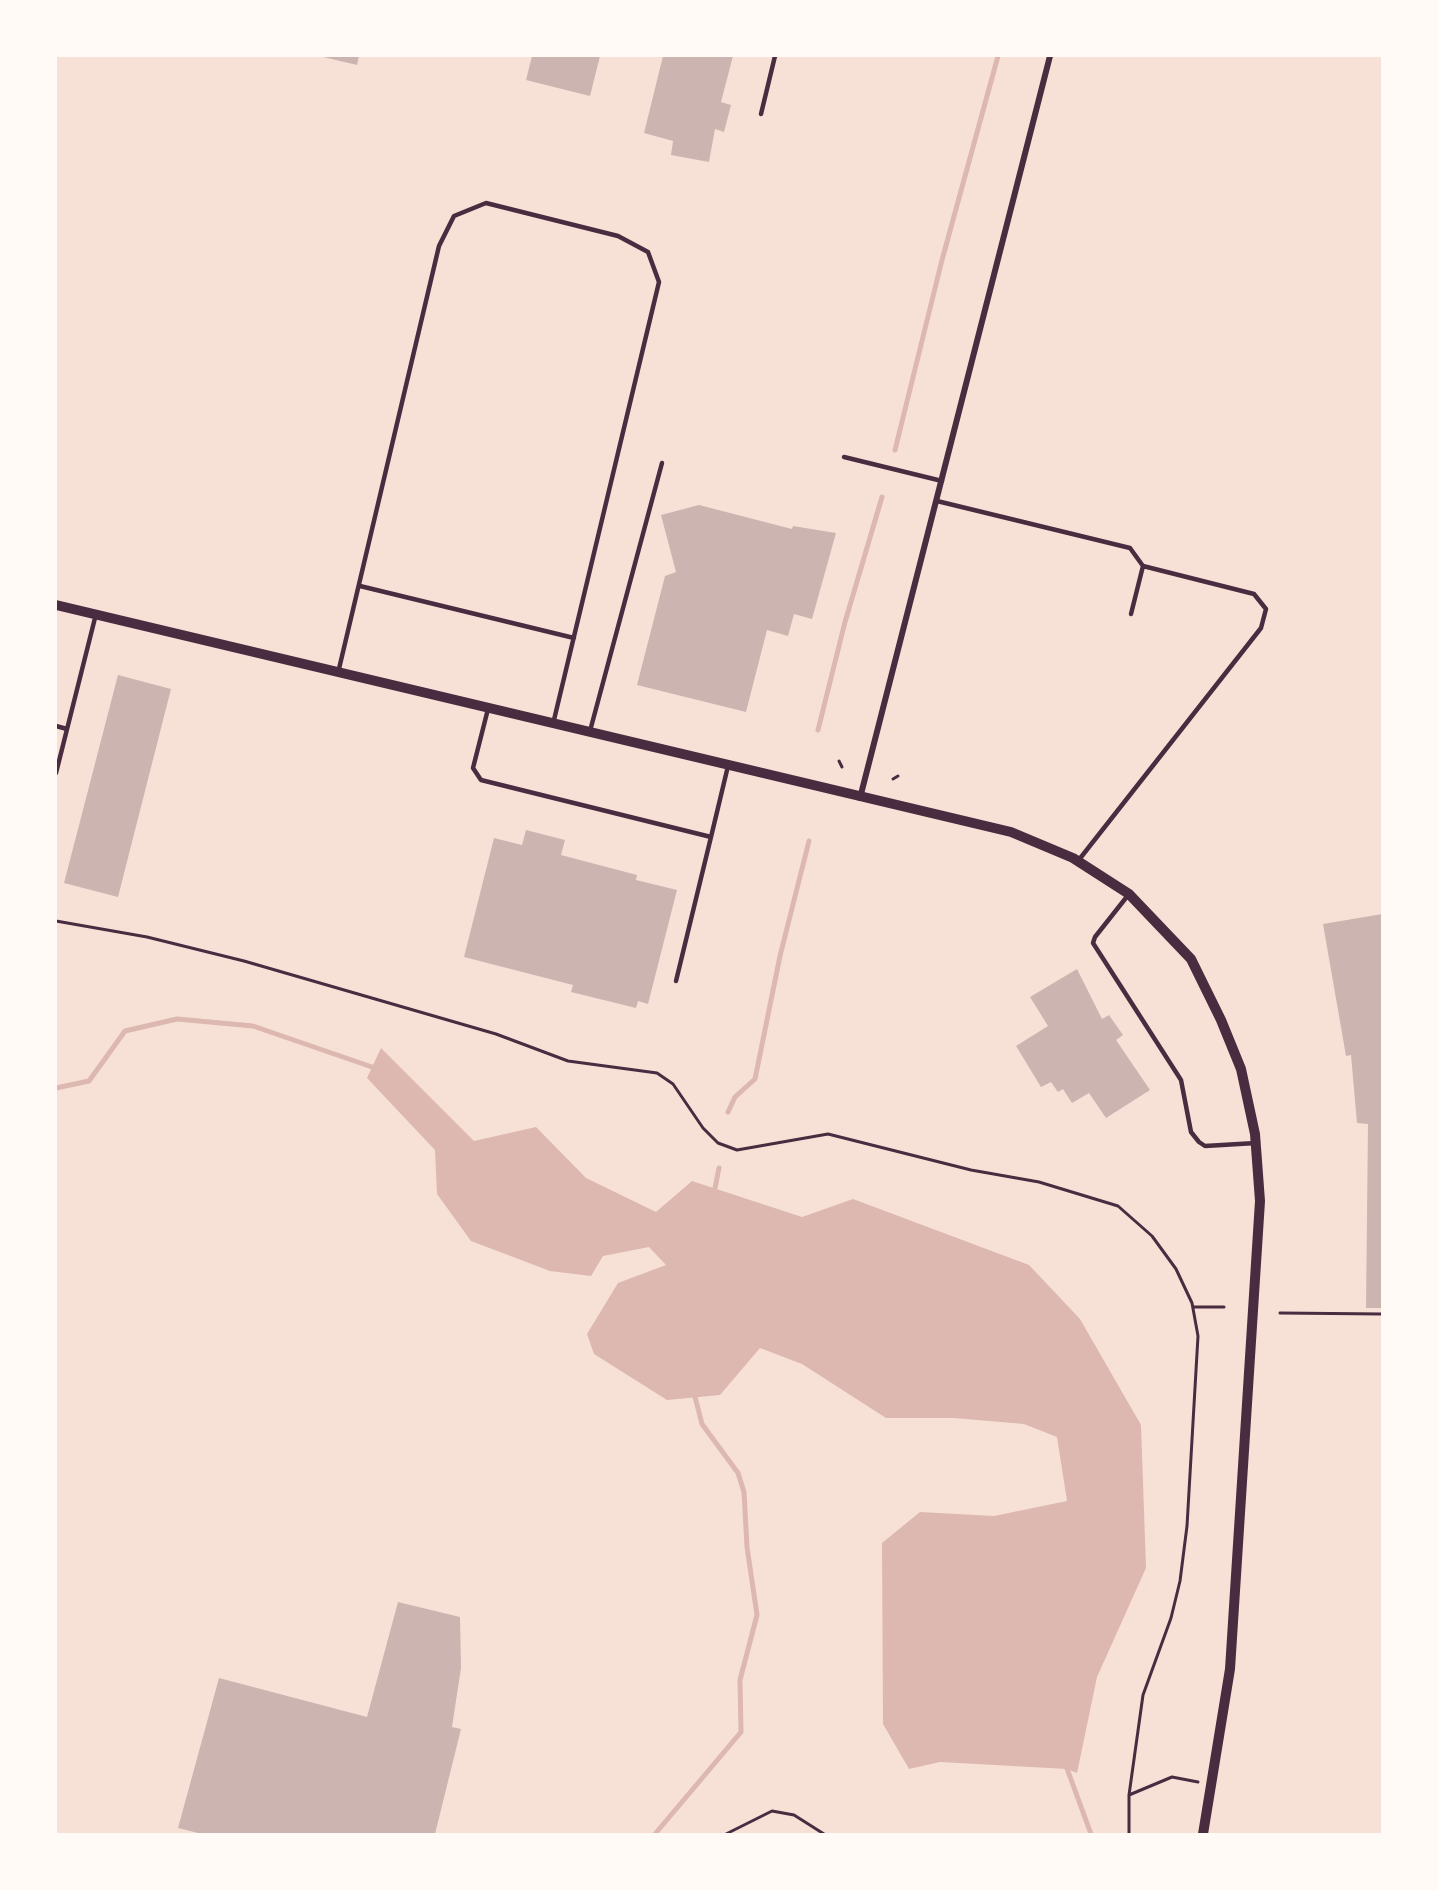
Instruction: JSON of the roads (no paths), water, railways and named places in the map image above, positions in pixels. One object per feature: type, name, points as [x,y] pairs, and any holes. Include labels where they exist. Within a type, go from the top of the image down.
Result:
[{"type":"street","points":[[861,798],[1050,56]]},
{"type":"street","points":[[56,605],[1011,832],[1078,861],[1129,894],[1191,960],[1221,1020],[1241,1069],[1256,1143],[1260,1201],[1236,1605],[1230,1669],[1203,1834]]},
{"type":"lane","points":[[761,114],[775,56]]},
{"type":"lane","points":[[338,673],[439,246],[454,216],[486,203],[618,236],[648,252],[659,282],[553,724]]},
{"type":"lane","points":[[844,456],[942,481]]},
{"type":"lane","points":[[590,733],[663,463]]},
{"type":"lane","points":[[937,501],[1130,548],[1143,566],[1254,594],[1266,609],[1266,618],[1261,628],[1078,861]]},
{"type":"lane","points":[[1131,614],[1143,566]]},
{"type":"lane","points":[[360,586],[574,638]]},
{"type":"lane","points":[[56,773],[96,614]]},
{"type":"lane","points":[[488,709],[473,768],[481,780],[711,837]]},
{"type":"lane","points":[[56,726],[67,729]]},
{"type":"lane","points":[[676,981],[728,766]]},
{"type":"lane","points":[[1129,894],[1095,937],[1093,943],[1181,1080],[1191,1132],[1199,1142],[1205,1146],[1256,1143]]},
{"type":"waterway","points":[[895,450],[942,260],[998,56]]},
{"type":"waterway","points":[[818,730],[845,622],[882,497]]},
{"type":"waterway","points":[[728,1112],[735,1097],[755,1079],[780,956],[809,841]]},
{"type":"waterway","points":[[56,1088],[89,1081],[125,1031],[177,1019],[253,1026],[372,1067],[377,1072]]},
{"type":"waterway","points":[[714,1193],[719,1168]]},
{"type":"waterway","points":[[655,1834],[741,1732],[740,1680],[757,1615],[747,1547],[744,1492],[738,1473],[702,1424],[694,1393]]},
{"type":"waterway","points":[[1065,1763],[1091,1834]]}]
